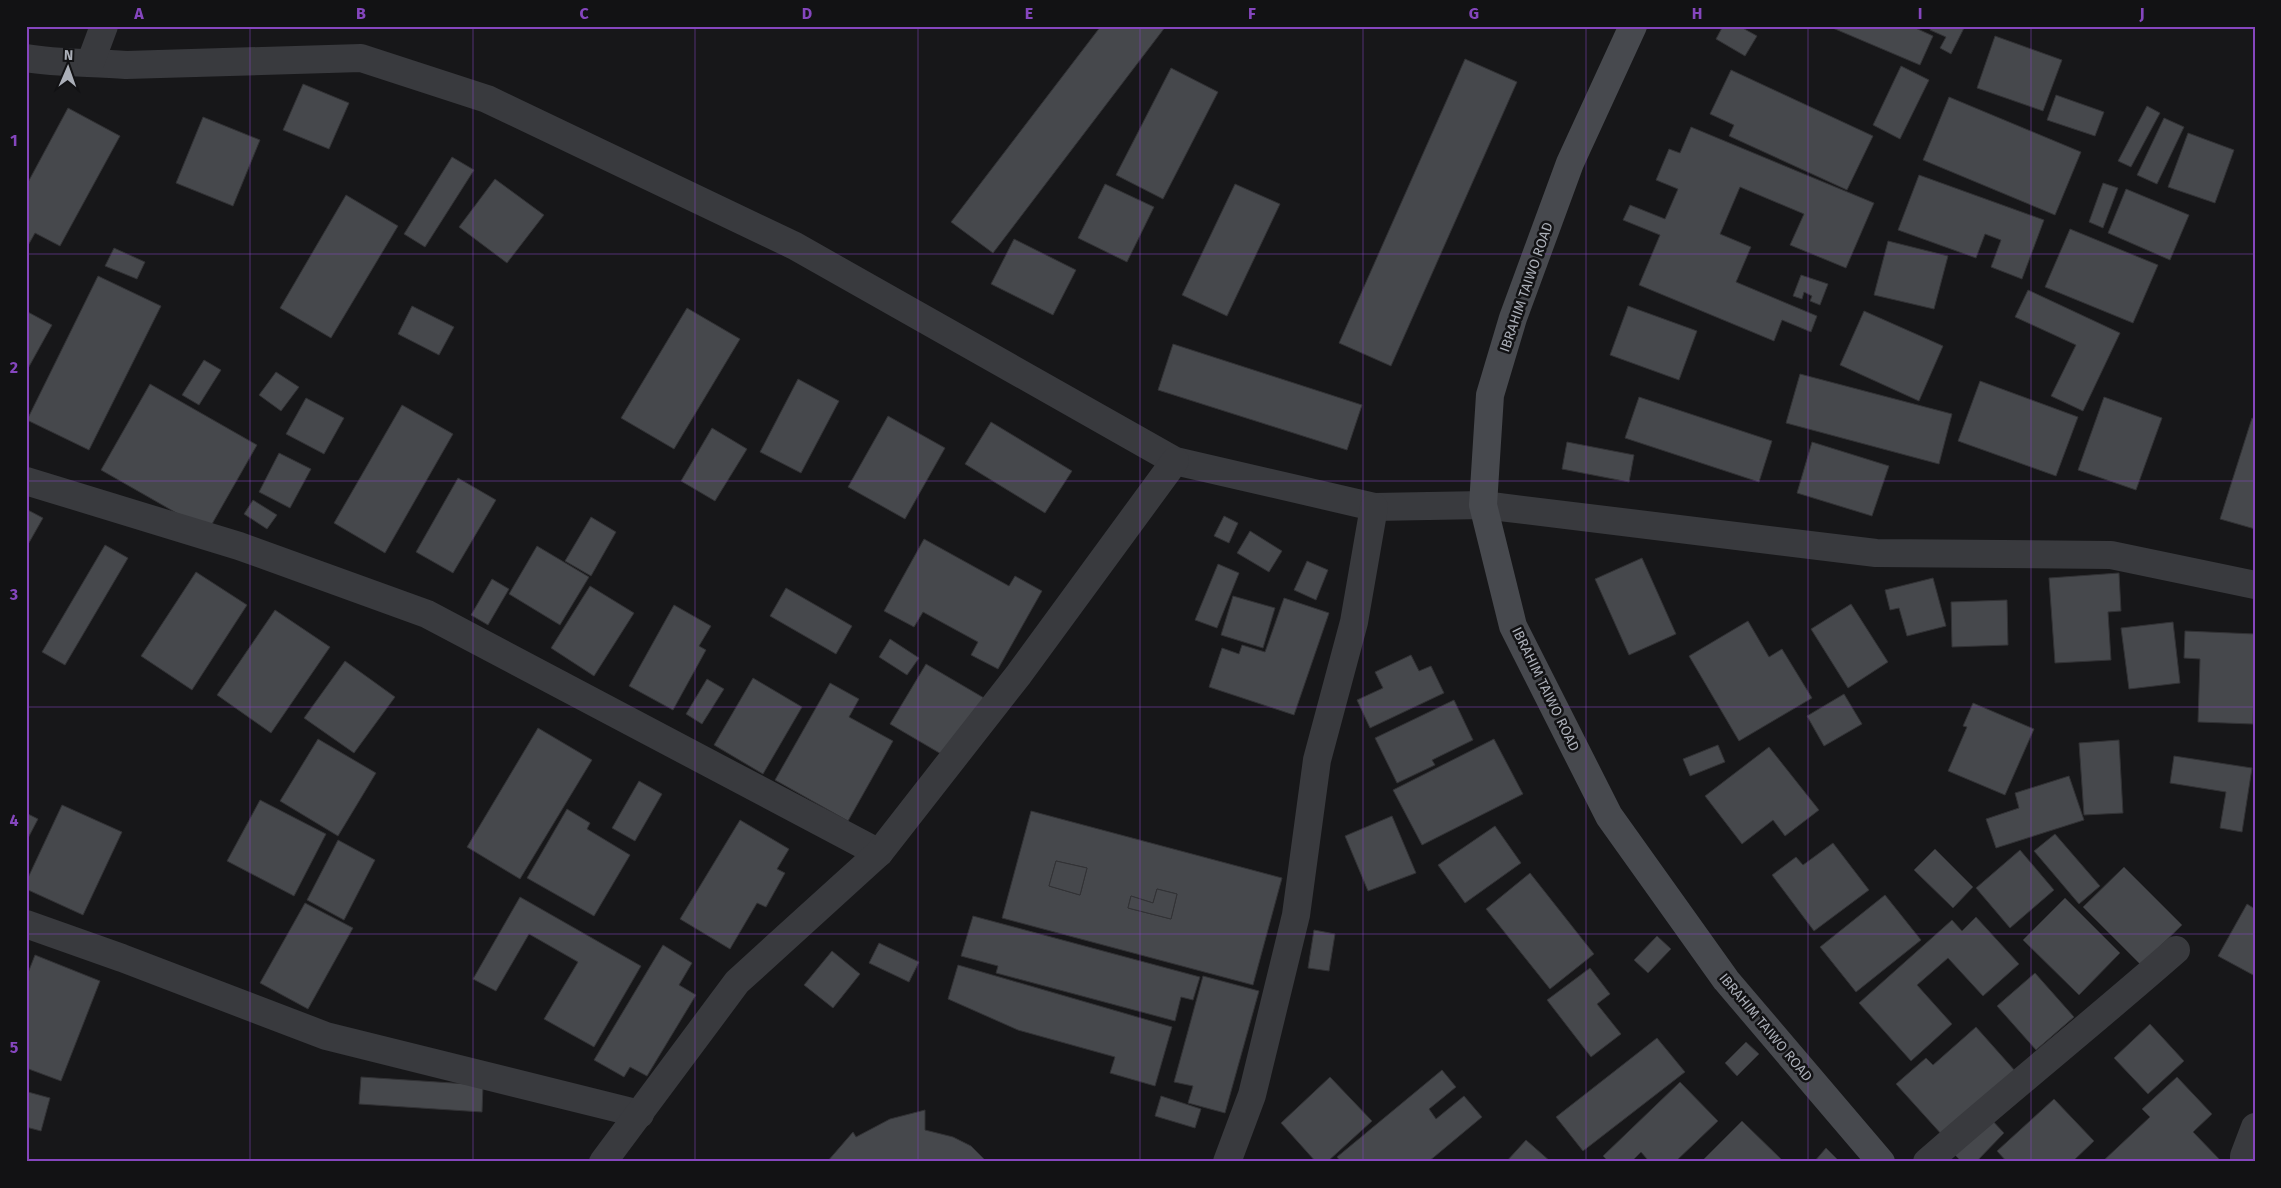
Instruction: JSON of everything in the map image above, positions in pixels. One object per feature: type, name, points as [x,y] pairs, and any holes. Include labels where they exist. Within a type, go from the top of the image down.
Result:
[{"type":"main road","name":"IBRAHIM TAIWO ROAD","points":[[1633,26],[1570,163],[1513,318],[1490,395],[1483,504],[1514,626],[1609,816],[1726,980],[1881,1162]]},
{"type":"street","points":[[91,62],[104,26]]},
{"type":"street","points":[[26,58],[45,62],[91,62],[126,65],[361,58],[487,99],[795,246],[1175,461],[1374,507],[1483,504],[1876,553],[2111,555],[2255,585]]},
{"type":"street","points":[[603,1162],[737,982],[880,853],[1019,674],[1175,461]]},
{"type":"street","points":[[26,481],[239,546],[427,614],[880,853]]},
{"type":"street","points":[[1227,1162],[1252,1095],[1296,916],[1317,760],[1354,622],[1374,507]]},
{"type":"street","points":[[26,924],[122,958],[326,1036],[640,1114]]},
{"type":"street","points":[[1927,1162],[1990,1106],[2083,1031],[2176,950]]},
{"type":"street","points":[[2244,1162],[2244,1156],[2255,1127]]},
{"type":"building","points":[[1101,26],[1166,26],[993,253],[951,222]]},
{"type":"building","points":[[1723,26],[1739,26],[1757,36],[1745,56],[1716,39]]},
{"type":"building","points":[[1828,26],[1911,26],[1933,36],[1920,65]]},
{"type":"building","points":[[1931,26],[1965,26],[1951,54],[1940,48],[1946,37],[1930,30]]},
{"type":"building","points":[[1995,36],[2062,60],[2043,111],[1977,88]]},
{"type":"building","points":[[1465,59],[1517,82],[1391,366],[1339,343]]},
{"type":"building","points":[[1901,66],[1929,80],[1900,139],[1873,125]]},
{"type":"building","points":[[1171,68],[1218,92],[1163,199],[1116,175]]},
{"type":"building","points":[[1731,70],[1873,136],[1847,190],[1729,136],[1734,125],[1710,114]]},
{"type":"building","points":[[303,84],[349,103],[329,149],[283,130]]},
{"type":"building","points":[[2056,95],[2104,112],[2095,136],[2047,120]]},
{"type":"building","points":[[1949,97],[2081,152],[2055,215],[1923,160]]},
{"type":"building","points":[[2147,106],[2160,113],[2131,167],[2118,161]]},
{"type":"building","points":[[68,108],[120,136],[60,246],[35,233],[26,249],[26,186]]},
{"type":"building","points":[[203,117],[260,140],[233,206],[176,183]]},
{"type":"building","points":[[2164,118],[2184,127],[2157,184],[2137,175]]},
{"type":"building","points":[[1691,127],[1874,203],[1846,268],[1790,245],[1804,214],[1740,187],[1720,234],[1751,247],[1736,282],[1817,316],[1811,332],[1782,320],[1774,341],[1639,285],[1660,235],[1623,220],[1630,205],[1665,219],[1678,189],[1656,180],[1669,149],[1680,153]]},
{"type":"building","points":[[2188,133],[2234,150],[2215,203],[2168,187]]},
{"type":"building","points":[[452,157],[474,170],[425,247],[404,234]]},
{"type":"building","points":[[1919,175],[2044,220],[2022,279],[1991,267],[2001,240],[1985,234],[1976,258],[1898,230]]},
{"type":"building","points":[[495,179],[544,215],[507,263],[459,227]]},
{"type":"building","points":[[2103,183],[2118,188],[2103,228],[2089,222]]},
{"type":"building","points":[[1105,184],[1154,207],[1127,262],[1078,238]]},
{"type":"building","points":[[1235,184],[1280,204],[1227,316],[1182,295]]},
{"type":"building","points":[[2126,189],[2189,215],[2170,260],[2108,233]]},
{"type":"building","points":[[346,195],[398,226],[331,338],[280,308]]},
{"type":"building","points":[[2070,229],[2158,265],[2133,323],[2045,287]]},
{"type":"building","points":[[1014,239],[1076,270],[1053,315],[991,284]]},
{"type":"building","points":[[1888,241],[1948,256],[1934,309],[1874,295]]},
{"type":"building","points":[[114,248],[145,262],[137,279],[105,266]]},
{"type":"building","points":[[1801,275],[1828,284],[1820,305],[1810,301],[1812,296],[1804,292],[1802,299],[1793,296]]},
{"type":"building","points":[[98,276],[161,306],[89,450],[27,420]]},
{"type":"building","points":[[2028,290],[2120,333],[2083,411],[2051,396],[2076,345],[2015,317]]},
{"type":"building","points":[[412,306],[454,327],[439,355],[398,334]]},
{"type":"building","points":[[1628,306],[1697,331],[1679,380],[1610,355]]},
{"type":"building","points":[[687,308],[740,339],[674,449],[621,418]]},
{"type":"building","points":[[26,311],[52,325],[26,372]]},
{"type":"building","points":[[1864,311],[1943,346],[1919,401],[1840,365]]},
{"type":"building","points":[[1173,344],[1362,405],[1347,450],[1158,390]]},
{"type":"building","points":[[204,360],[221,370],[199,405],[182,395]]},
{"type":"building","points":[[276,372],[299,387],[281,411],[259,395]]},
{"type":"building","points":[[1800,374],[1952,414],[1939,464],[1786,423]]},
{"type":"building","points":[[798,379],[839,401],[801,473],[760,452]]},
{"type":"building","points":[[1980,381],[2078,417],[2056,476],[1958,441]]},
{"type":"building","points":[[150,384],[257,445],[208,531],[101,470]]},
{"type":"building","points":[[1639,397],[1772,441],[1759,482],[1625,438]]},
{"type":"building","points":[[2104,397],[2162,418],[2136,490],[2078,470]]},
{"type":"building","points":[[306,398],[344,418],[324,454],[286,434]]},
{"type":"building","points":[[402,405],[453,434],[385,553],[334,523]]},
{"type":"building","points":[[888,416],[945,448],[905,519],[848,487]]},
{"type":"building","points":[[2252,418],[2255,419],[2255,529],[2220,519]]},
{"type":"building","points":[[991,422],[1072,471],[1045,513],[965,464]]},
{"type":"building","points":[[712,428],[747,449],[715,501],[681,481]]},
{"type":"building","points":[[1567,442],[1634,455],[1629,482],[1562,469]]},
{"type":"building","points":[[1812,442],[1889,466],[1872,516],[1797,493]]},
{"type":"building","points":[[279,453],[311,469],[290,508],[259,492]]},
{"type":"building","points":[[458,478],[496,500],[453,573],[416,552]]},
{"type":"building","points":[[253,500],[277,515],[267,529],[244,514]]},
{"type":"building","points":[[26,509],[43,518],[26,548]]},
{"type":"building","points":[[1224,516],[1238,523],[1229,543],[1214,536]]},
{"type":"building","points":[[591,517],[616,532],[591,576],[565,561]]},
{"type":"building","points":[[1250,531],[1282,551],[1269,572],[1237,553]]},
{"type":"building","points":[[924,539],[1009,586],[1015,576],[1042,591],[998,669],[971,655],[978,642],[923,612],[914,627],[884,611]]},
{"type":"building","points":[[105,545],[128,558],[65,665],[42,652]]},
{"type":"building","points":[[537,546],[589,577],[560,625],[509,594]]},
{"type":"building","points":[[1642,558],[1676,634],[1629,655],[1595,579]]},
{"type":"building","points":[[1307,561],[1328,570],[1316,600],[1294,590]]},
{"type":"building","points":[[1218,564],[1239,573],[1217,628],[1195,620]]},
{"type":"building","points":[[196,572],[247,605],[192,690],[141,656]]},
{"type":"building","points":[[2119,573],[2121,611],[2108,612],[2111,660],[2055,663],[2049,578]]},
{"type":"building","points":[[1933,578],[1946,626],[1907,636],[1899,608],[1890,610],[1885,590]]},
{"type":"building","points":[[492,579],[509,589],[488,625],[471,615]]},
{"type":"building","points":[[590,586],[634,613],[594,676],[551,648]]},
{"type":"building","points":[[786,588],[852,626],[836,654],[770,616]]},
{"type":"building","points":[[1233,596],[1275,608],[1263,648],[1221,635]]},
{"type":"building","points":[[1284,598],[1329,613],[1294,715],[1209,687],[1222,648],[1239,654],[1242,645],[1265,652]]},
{"type":"building","points":[[2007,600],[2008,645],[1952,647],[1951,602]]},
{"type":"building","points":[[1851,604],[1888,662],[1848,688],[1811,629]]},
{"type":"building","points":[[674,605],[711,626],[699,646],[706,650],[673,710],[629,686]]},
{"type":"building","points":[[275,610],[330,647],[271,733],[217,695]]},
{"type":"building","points":[[1748,621],[1769,657],[1782,649],[1812,698],[1739,741],[1689,656]]},
{"type":"building","points":[[2173,622],[2180,683],[2129,689],[2121,628]]},
{"type":"building","points":[[2185,631],[2255,634],[2253,724],[2198,722],[2200,659],[2184,658]]},
{"type":"building","points":[[890,639],[919,658],[907,675],[879,657]]},
{"type":"building","points":[[1411,655],[1419,671],[1431,666],[1444,693],[1370,728],[1357,700],[1383,688],[1375,672]]},
{"type":"building","points":[[345,661],[395,697],[354,753],[304,718]]},
{"type":"building","points":[[926,664],[984,698],[948,758],[890,724]]},
{"type":"building","points":[[753,678],[802,707],[763,774],[714,745]]},
{"type":"building","points":[[707,679],[724,689],[702,724],[686,714]]},
{"type":"building","points":[[830,683],[859,699],[849,717],[893,741],[848,821],[775,780]]},
{"type":"building","points":[[1844,694],[1862,724],[1824,746],[1807,716]]},
{"type":"building","points":[[1454,700],[1473,740],[1432,760],[1435,765],[1397,783],[1375,738]]},
{"type":"building","points":[[1973,703],[2034,729],[2005,795],[1948,771],[1967,727],[1963,726]]},
{"type":"building","points":[[538,728],[592,760],[520,879],[467,847]]},
{"type":"building","points":[[318,739],[376,773],[338,836],[280,801]]},
{"type":"building","points":[[1494,739],[1523,794],[1422,845],[1393,790]]},
{"type":"building","points":[[2119,740],[2123,813],[2084,815],[2079,743]]},
{"type":"building","points":[[1718,745],[1725,762],[1690,776],[1683,759]]},
{"type":"building","points":[[1769,747],[1819,810],[1785,836],[1773,820],[1742,844],[1705,796]]},
{"type":"building","points":[[2174,756],[2252,768],[2242,832],[2220,828],[2226,792],[2170,783]]},
{"type":"building","points":[[2069,776],[2084,820],[1996,848],[1986,819],[2019,808],[2015,793]]},
{"type":"building","points":[[639,781],[662,794],[635,841],[612,828]]},
{"type":"building","points":[[260,800],[326,834],[294,896],[227,861]]},
{"type":"building","points":[[62,805],[122,832],[83,915],[26,889],[26,882]]},
{"type":"building","points":[[567,809],[590,823],[587,829],[630,855],[594,916],[527,878]]},
{"type":"building","points":[[1031,811],[1282,878],[1253,985],[1002,918]],"holes":[[[1056,861],[1087,868],[1080,895],[1049,886]],[[1157,889],[1177,894],[1171,919],[1128,908],[1131,896],[1153,903]]]},
{"type":"building","points":[[26,813],[38,819],[26,842]]},
{"type":"building","points":[[1392,816],[1416,873],[1368,891],[1345,836]]},
{"type":"building","points":[[740,820],[789,849],[777,869],[785,873],[766,907],[757,903],[730,949],[680,919]]},
{"type":"building","points":[[1495,826],[1521,863],[1465,903],[1438,865]]},
{"type":"building","points":[[2055,834],[2100,886],[2079,904],[2034,851]]},
{"type":"building","points":[[338,840],[375,860],[344,920],[307,900]]},
{"type":"building","points":[[1833,843],[1869,890],[1814,931],[1772,875],[1796,857],[1803,865]]},
{"type":"building","points":[[1935,849],[1973,887],[1953,908],[1914,870]]},
{"type":"building","points":[[2020,850],[2054,890],[2010,928],[1976,888]]},
{"type":"building","points":[[1056,861],[1087,868],[1080,895],[1049,886]]},
{"type":"building","points":[[2124,867],[2182,925],[2141,965],[2083,907]]},
{"type":"building","points":[[1530,873],[1594,954],[1550,989],[1486,909]]},
{"type":"building","points":[[1157,889],[1177,894],[1171,919],[1128,908],[1131,896],[1153,903]]},
{"type":"building","points":[[1885,895],[1921,940],[1856,992],[1820,947]]},
{"type":"building","points":[[520,897],[641,966],[594,1047],[544,1019],[578,962],[529,934],[496,991],[473,979]]},
{"type":"building","points":[[2065,898],[2120,953],[2079,995],[2023,940]]},
{"type":"building","points":[[305,903],[353,928],[308,1009],[260,983]]},
{"type":"building","points":[[2247,904],[2255,909],[2255,976],[2218,956]]},
{"type":"building","points":[[973,916],[1200,977],[1193,1000],[1181,997],[1175,1021],[996,973],[998,966],[961,956]]},
{"type":"building","points":[[1976,917],[2019,964],[1983,996],[1948,958],[1917,985],[1952,1024],[1911,1061],[1859,1003],[1952,920],[1962,931]]},
{"type":"building","points":[[1314,930],[1335,934],[1329,971],[1308,968]]},
{"type":"building","points":[[1657,936],[1671,949],[1648,973],[1634,960]]},
{"type":"building","points":[[879,943],[919,962],[909,982],[869,963]]},
{"type":"building","points":[[663,945],[692,963],[679,985],[696,995],[647,1076],[630,1067],[624,1077],[594,1060]]},
{"type":"building","points":[[832,951],[860,974],[833,1008],[804,985]]},
{"type":"building","points":[[35,955],[100,981],[61,1081],[26,1068],[26,978]]},
{"type":"building","points":[[958,965],[1172,1027],[1155,1086],[1110,1073],[1115,1057],[1018,1030],[948,999]]},
{"type":"building","points":[[1590,968],[1610,994],[1597,1004],[1621,1034],[1591,1057],[1547,1000]]},
{"type":"building","points":[[2035,973],[2074,1017],[2036,1050],[1997,1006]]},
{"type":"building","points":[[1203,976],[1259,991],[1225,1113],[1188,1103],[1193,1086],[1174,1082]]},
{"type":"building","points":[[2150,1024],[2184,1061],[2148,1094],[2114,1058]]},
{"type":"building","points":[[1976,1027],[2016,1072],[1943,1136],[1896,1084],[1926,1058],[1933,1065]]},
{"type":"building","points":[[1657,1038],[1685,1072],[1583,1151],[1556,1117]]},
{"type":"building","points":[[1746,1042],[1759,1054],[1737,1076],[1725,1063]]},
{"type":"building","points":[[1442,1070],[1456,1087],[1429,1109],[1436,1119],[1464,1096],[1482,1117],[1428,1162],[1341,1162],[1337,1157]]},
{"type":"building","points":[[361,1077],[483,1085],[482,1112],[359,1104]]},
{"type":"building","points":[[1330,1077],[1372,1121],[1327,1162],[1316,1162],[1281,1123]]},
{"type":"building","points":[[2177,1077],[2212,1114],[2193,1132],[2222,1162],[2102,1162],[2150,1117],[2142,1109]]},
{"type":"building","points":[[1680,1082],[1718,1121],[1675,1162],[1644,1162],[1647,1159],[1641,1152],[1631,1162],[1609,1162],[1603,1156]]},
{"type":"building","points":[[28,1092],[50,1098],[41,1131],[26,1127]]},
{"type":"building","points":[[1161,1096],[1201,1109],[1195,1128],[1155,1116]]},
{"type":"building","points":[[2054,1099],[2094,1141],[2072,1162],[2007,1162],[1997,1151]]},
{"type":"building","points":[[925,1110],[925,1130],[953,1137],[971,1146],[987,1162],[827,1162],[853,1132],[856,1137],[890,1119]]},
{"type":"building","points":[[1990,1118],[2004,1133],[1976,1162],[1962,1162],[1954,1154]]},
{"type":"building","points":[[1742,1121],[1783,1161],[1701,1162]]},
{"type":"building","points":[[1526,1140],[1551,1162],[1506,1162]]},
{"type":"building","points":[[1826,1148],[1840,1162],[1814,1162]]}]
